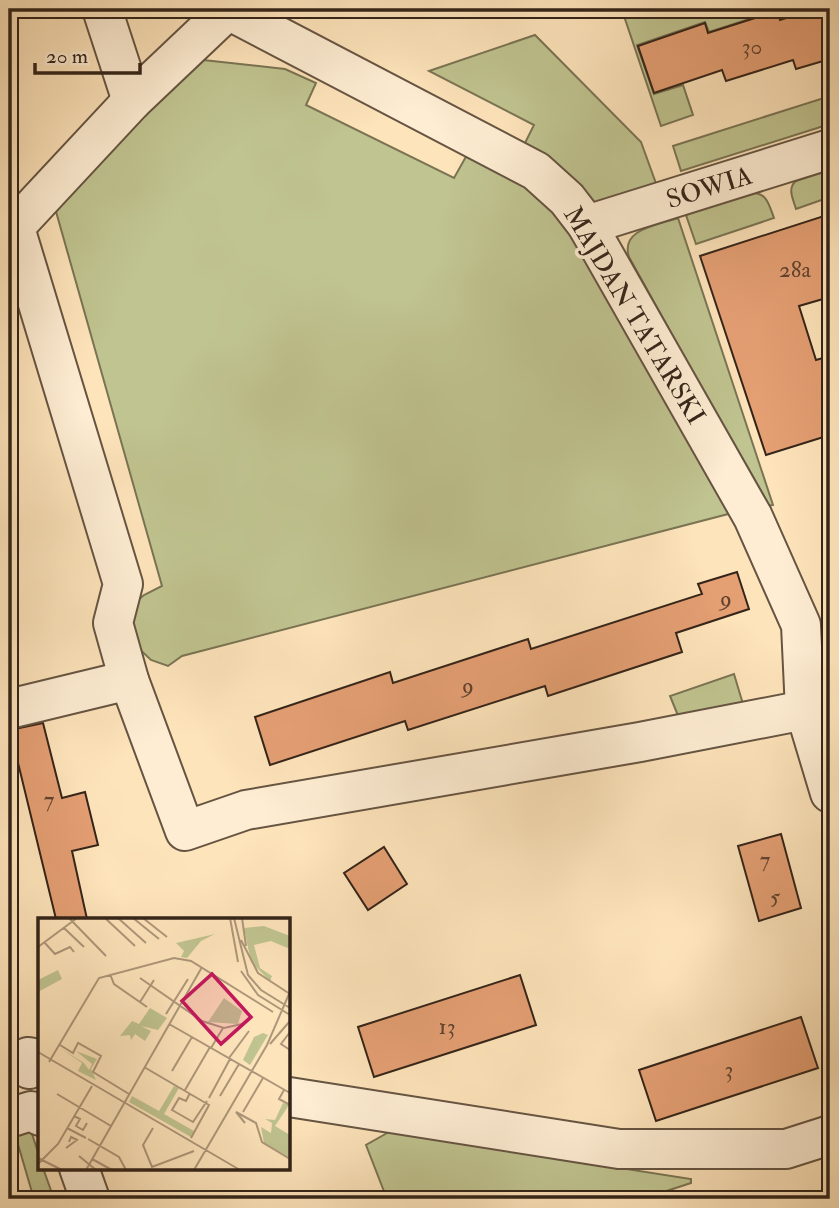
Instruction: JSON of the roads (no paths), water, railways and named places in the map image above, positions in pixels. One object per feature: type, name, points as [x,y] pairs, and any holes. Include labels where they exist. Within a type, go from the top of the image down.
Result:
[{"type":"street","points":[[102,9],[132,101]]},
{"type":"street","points":[[229,9],[132,101],[12,230],[123,584],[113,623],[129,680],[185,831],[246,810],[640,742],[805,710]]},
{"type":"street","name":"MAJDAN TATARSKI","points":[[229,9],[536,171],[567,200],[587,225],[753,517],[801,625],[805,710],[830,793]]},
{"type":"street","name":"SOWIA","points":[[587,225],[830,149]]},
{"type":"street","points":[[9,709],[129,680]]},
{"type":"street","points":[[290,1097],[619,1149],[786,1149],[830,1135]]},
{"type":"street","points":[[9,1118],[31,1111],[38,1115]]},
{"type":"street","points":[[80,1170],[90,1199]]}]
